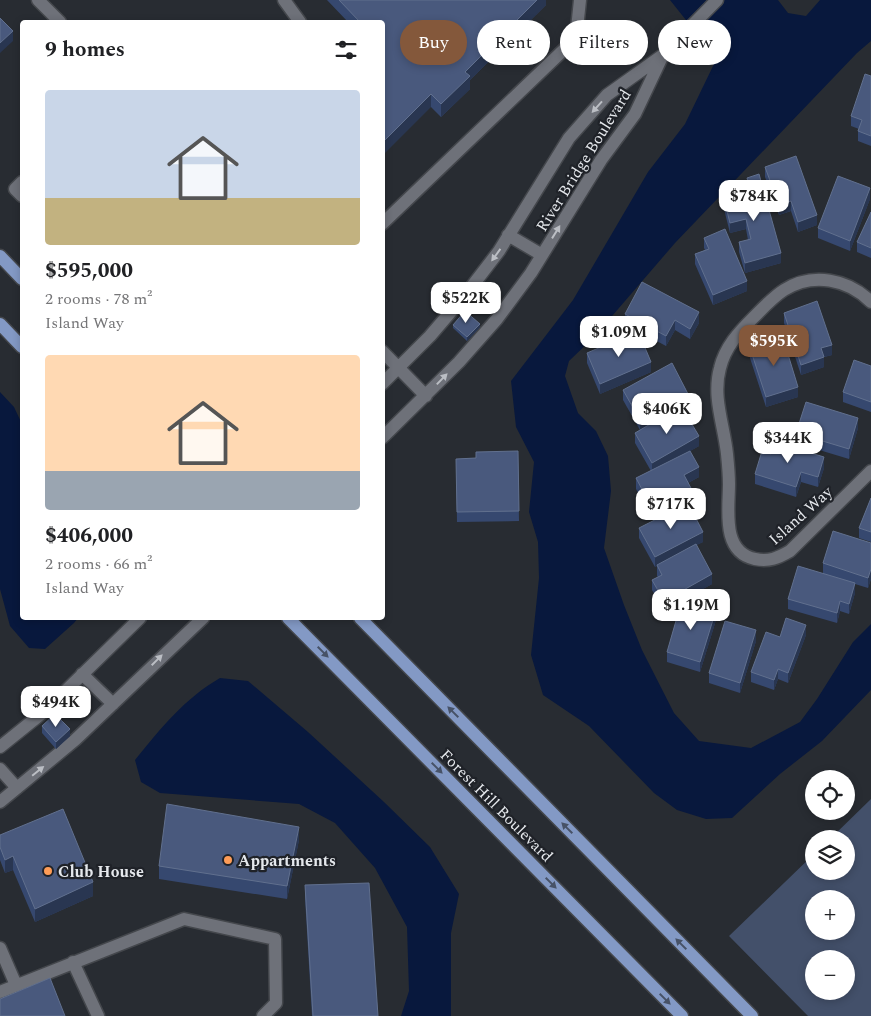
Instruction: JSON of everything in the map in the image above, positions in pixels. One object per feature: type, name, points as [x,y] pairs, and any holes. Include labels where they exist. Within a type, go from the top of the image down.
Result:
[{"type":"main road","points":[[0,256],[20,277]]},
{"type":"main road","points":[[0,324],[20,345]]},
{"type":"main road","name":"Forest Hill Boulevard","points":[[290,620],[682,1016]]},
{"type":"main road","name":"Forest Hill Boulevard","points":[[362,620],[752,1016]]},
{"type":"street","points":[[38,0],[58,20]]},
{"type":"street","points":[[284,0],[299,20]]},
{"type":"street","points":[[385,221],[576,38],[580,0]]},
{"type":"street","name":"River Bridge Boulevard","points":[[697,20],[717,0]]},
{"type":"street","name":"River Bridge Boulevard","points":[[385,381],[430,336],[499,251],[569,138],[607,95],[658,59]]},
{"type":"street","name":"River Bridge Boulevard","points":[[385,434],[426,396],[497,319],[531,273],[601,160],[635,114],[658,65]]},
{"type":"street","points":[[20,184],[15,189],[20,194]]},
{"type":"street","name":"River Bridge Boulevard","points":[[508,235],[542,255]]},
{"type":"street","name":"Island Way","points":[[871,302],[857,290],[846,284],[820,280],[795,284],[773,299],[742,329],[729,346],[720,366],[717,396],[727,452],[729,482],[728,525],[731,539],[739,550],[751,558],[765,561],[778,558],[790,550],[871,471]]},
{"type":"street","points":[[385,354],[426,396]]},
{"type":"street","points":[[0,747],[46,710],[138,620]]},
{"type":"street","points":[[0,802],[75,740],[201,620]]},
{"type":"street","points":[[82,674],[113,704]]},
{"type":"street","points":[[0,769],[17,788]]},
{"type":"street","points":[[0,992],[184,919],[276,939],[276,1003],[263,1016]]},
{"type":"street","points":[[0,948],[16,985]]},
{"type":"street","points":[[73,962],[98,1016]]},
{"type":"shaded area","points":[[670,0],[778,0],[788,13],[806,16],[820,0],[871,0],[871,41],[857,53],[675,243],[594,337],[569,361],[565,376],[578,413],[596,431],[608,456],[611,491],[604,548],[624,605],[642,650],[674,713],[699,741],[751,748],[800,722],[853,642],[871,624],[871,690],[822,741],[780,774],[732,818],[706,819],[677,810],[654,793],[589,726],[543,695],[531,655],[539,578],[538,542],[529,512],[534,462],[516,427],[511,381],[573,300],[648,172],[685,124],[714,65],[731,65],[731,20],[686,20]]},
{"type":"shaded area","points":[[0,392],[14,407],[20,420],[20,620],[76,620],[45,649],[29,648],[10,626],[0,589]]},
{"type":"shaded area","points":[[220,678],[248,681],[308,732],[430,847],[459,894],[451,933],[451,1016],[401,1016],[409,991],[407,927],[375,868],[335,823],[299,804],[160,793],[141,782],[135,760],[184,705]]},
{"type":"shaded area","points":[[871,799],[871,1016],[808,1016],[729,936],[805,863],[805,880],[855,880],[855,830],[839,830],[849,820],[855,820],[855,815]]},
{"type":"building","points":[[339,0],[537,0],[517,20],[477,20],[477,60],[465,72],[470,76],[441,104],[431,94],[385,140],[385,20],[358,20]]},
{"type":"building","points":[[0,18],[13,31],[0,43]]},
{"type":"building","points":[[865,74],[871,76],[871,136],[858,131],[862,120],[851,116]]},
{"type":"building","points":[[796,156],[817,215],[798,222],[791,201],[779,205],[765,167]]},
{"type":"building","points":[[759,174],[781,253],[745,263],[739,242],[751,239],[746,219],[730,223],[724,199],[751,192],[747,178]]},
{"type":"building","points":[[838,176],[870,188],[850,241],[818,228]]},
{"type":"building","points":[[871,212],[871,248],[857,242]]},
{"type":"building","points":[[725,229],[747,281],[713,295],[695,254],[709,249],[704,238]]},
{"type":"building","points":[[642,282],[699,312],[690,329],[675,320],[666,336],[625,314]]},
{"type":"building","points":[[817,301],[832,345],[821,348],[824,357],[801,365],[784,313]]},
{"type":"building","points":[[465,311],[480,324],[467,337],[453,325]]},
{"type":"building","points":[[638,331],[651,362],[600,384],[587,353]]},
{"type":"building","points":[[783,338],[798,387],[766,397],[750,348]]},
{"type":"building","points":[[854,360],[871,366],[871,402],[843,392]]},
{"type":"building","points":[[672,363],[688,394],[640,420],[623,390]]},
{"type":"building","points":[[806,402],[858,418],[849,449],[796,433]]},
{"type":"building","points":[[681,406],[699,436],[652,463],[635,433]]},
{"type":"building","points":[[775,442],[824,457],[818,477],[801,472],[796,487],[755,474],[762,451],[771,454]]},
{"type":"building","points":[[518,451],[519,511],[457,512],[456,459],[476,458],[476,452]]},
{"type":"building","points":[[690,451],[699,467],[684,475],[692,490],[653,510],[636,478]]},
{"type":"building","points":[[871,498],[871,532],[859,528]]},
{"type":"building","points":[[688,503],[703,532],[655,557],[639,528]]},
{"type":"building","points":[[833,531],[871,543],[871,569],[868,578],[823,563]]},
{"type":"building","points":[[696,544],[712,574],[664,601],[652,580],[662,575],[657,565]]},
{"type":"building","points":[[798,566],[855,583],[849,604],[840,601],[837,613],[788,599]]},
{"type":"building","points":[[682,600],[716,610],[700,662],[667,652]]},
{"type":"building","points":[[786,618],[806,625],[788,673],[778,669],[774,680],[751,672],[766,632],[780,637]]},
{"type":"building","points":[[725,621],[756,630],[740,683],[709,673]]},
{"type":"building","points":[[55,714],[70,729],[56,742],[42,726]]},
{"type":"building","name":"Appartments","points":[[167,804],[299,827],[287,886],[159,866]]},
{"type":"building","name":"Club House","points":[[63,809],[93,882],[35,909],[13,856],[5,860],[0,847],[0,835]]},
{"type":"building","name":"Appartments","points":[[369,883],[378,1016],[313,1016],[305,885]]},
{"type":"building","points":[[50,978],[65,1016],[0,1016],[0,999]]},
{"type":"place","name":"Appartments","points":[[228,860]]},
{"type":"place","name":"Club House","points":[[48,871]]}]
